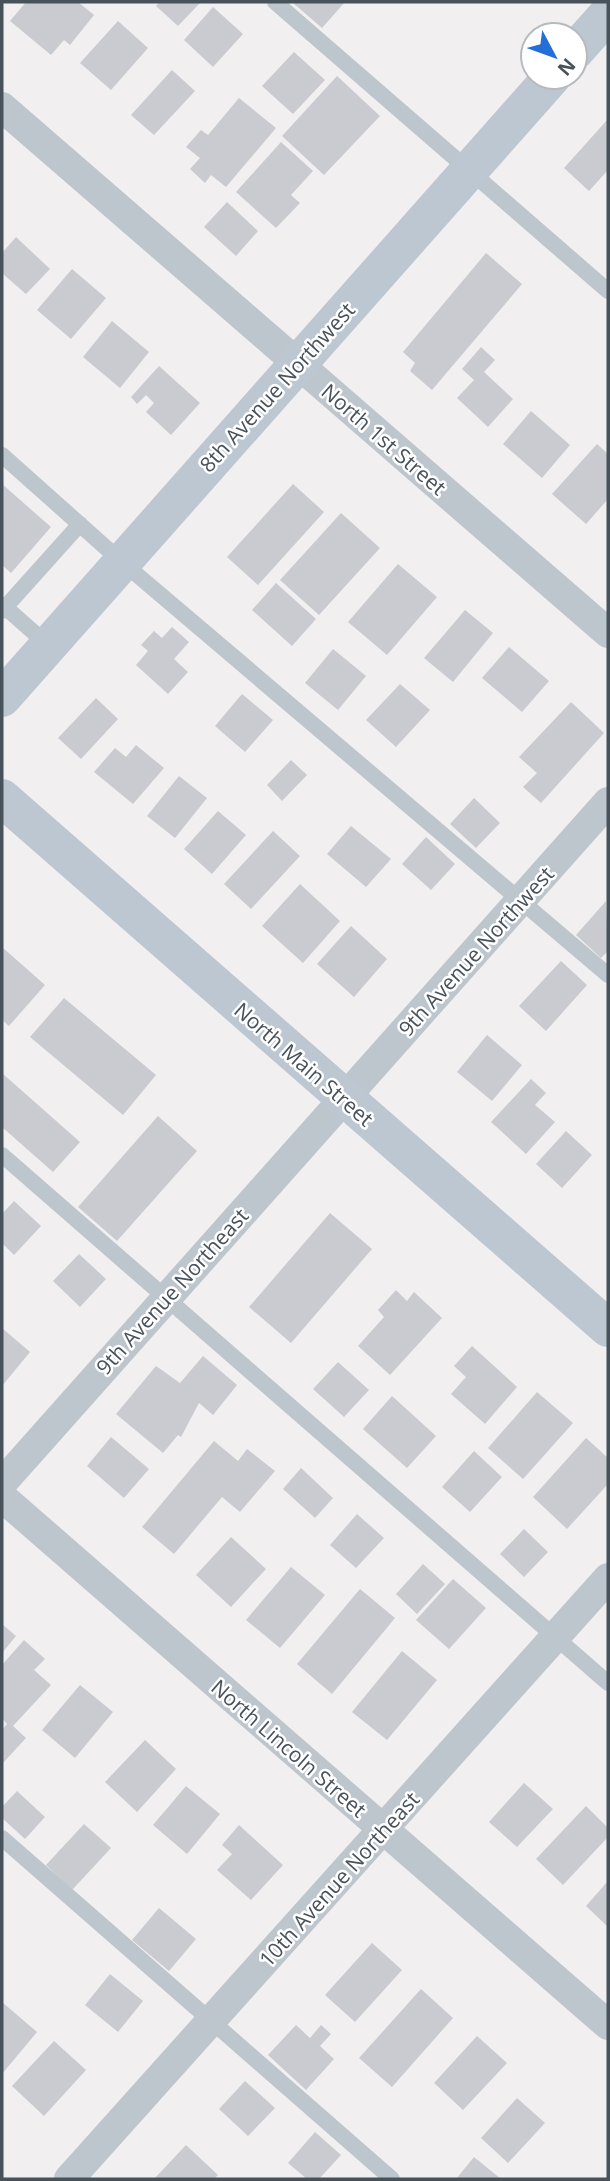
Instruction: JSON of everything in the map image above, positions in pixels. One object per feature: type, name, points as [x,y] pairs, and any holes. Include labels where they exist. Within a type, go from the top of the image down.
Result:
[{"type":"main road","points":[[589,35],[608,14]]},
{"type":"main road","name":"8th Avenue Northwest","points":[[2,698],[540,91]]},
{"type":"main road","name":"North Main Street","points":[[2,798],[608,1328]]},
{"type":"street","name":"North 1st Street","points":[[2,107],[608,632]]},
{"type":"street","name":"9th Avenue Northwest","points":[[343,1098],[608,802]]},
{"type":"street","name":"9th Avenue Northeast","points":[[2,1483],[343,1098]]},
{"type":"street","name":"North Lincoln Street","points":[[2,1497],[608,2025]]},
{"type":"street","name":"10th Avenue Northeast","points":[[69,2179],[608,1578]]},
{"type":"lane","points":[[275,2],[608,291]]},
{"type":"lane","points":[[2,455],[122,562],[608,975]]},
{"type":"lane","points":[[49,645],[4,609],[80,524]]},
{"type":"lane","points":[[2,1155],[608,1683]]},
{"type":"lane","points":[[2,1838],[392,2179]]},
{"type":"building","points":[[26,2],[78,2],[94,15],[70,45],[64,40],[51,55],[10,21]]},
{"type":"building","points":[[160,2],[201,2],[178,26],[156,6]]},
{"type":"building","points":[[292,2],[345,2],[322,28]]},
{"type":"building","points":[[213,7],[243,34],[213,67],[184,40]]},
{"type":"building","points":[[118,21],[148,48],[111,90],[80,63]]},
{"type":"building","points":[[294,52],[325,80],[293,114],[262,86]]},
{"type":"building","points":[[172,70],[195,91],[154,135],[131,115]]},
{"type":"building","points":[[337,76],[380,116],[324,175],[282,136]]},
{"type":"building","points":[[239,98],[276,128],[226,187],[211,175],[205,183],[190,169],[200,158],[186,147],[201,130],[208,135]]},
{"type":"building","points":[[608,119],[608,170],[589,191],[564,168]]},
{"type":"building","points":[[281,142],[313,171],[291,195],[300,203],[276,228],[236,192]]},
{"type":"building","points":[[227,202],[258,231],[236,256],[204,227]]},
{"type":"building","points":[[16,237],[50,269],[26,294],[2,275],[2,253]]},
{"type":"building","points":[[486,253],[522,284],[432,390],[410,371],[415,363],[403,352]]},
{"type":"building","points":[[72,269],[106,298],[71,339],[37,310]]},
{"type":"building","points":[[112,321],[149,352],[120,388],[83,357]]},
{"type":"building","points":[[481,347],[495,360],[484,372],[513,399],[488,427],[457,398],[474,380],[462,369]]},
{"type":"building","points":[[159,366],[200,403],[171,435],[146,412],[154,403],[146,395],[137,404],[131,397]]},
{"type":"building","points":[[531,411],[570,445],[542,478],[503,444]]},
{"type":"building","points":[[597,444],[608,454],[608,499],[586,524],[552,494]]},
{"type":"building","points":[[2,484],[51,527],[11,573],[2,565]]},
{"type":"building","points":[[293,484],[324,512],[258,585],[227,557]]},
{"type":"building","points":[[341,513],[380,548],[319,615],[280,580]]},
{"type":"building","points":[[398,564],[437,597],[387,655],[348,622]]},
{"type":"building","points":[[276,583],[316,619],[292,646],[252,610]]},
{"type":"building","points":[[465,610],[493,633],[453,682],[424,658]]},
{"type":"building","points":[[172,627],[189,642],[174,659],[188,672],[168,694],[136,665],[148,651],[141,645],[154,631],[162,638]]},
{"type":"building","points":[[509,647],[549,681],[522,712],[482,678]]},
{"type":"building","points":[[333,649],[366,676],[338,710],[305,683]]},
{"type":"building","points":[[400,684],[430,710],[396,747],[366,720]]},
{"type":"building","points":[[242,694],[273,720],[245,752],[215,726]]},
{"type":"building","points":[[96,698],[118,719],[81,759],[58,738]]},
{"type":"building","points":[[571,702],[604,733],[541,803],[523,787],[537,773],[519,757]]},
{"type":"building","points":[[136,745],[164,768],[133,804],[94,772],[115,748],[126,757]]},
{"type":"building","points":[[291,760],[307,775],[282,801],[267,785]]},
{"type":"building","points":[[179,776],[207,798],[175,838],[147,816]]},
{"type":"building","points":[[474,798],[500,823],[476,848],[450,824]]},
{"type":"building","points":[[218,811],[246,835],[212,874],[184,849]]},
{"type":"building","points":[[351,826],[391,859],[366,887],[327,854]]},
{"type":"building","points":[[273,831],[300,856],[251,909],[224,884]]},
{"type":"building","points":[[426,837],[455,864],[431,890],[402,864]]},
{"type":"building","points":[[300,884],[340,921],[303,963],[262,926]]},
{"type":"building","points":[[606,901],[608,951],[601,958],[576,935]]},
{"type":"building","points":[[351,926],[387,959],[354,997],[317,964]]},
{"type":"building","points":[[2,947],[45,985],[9,1026],[2,1020]]},
{"type":"building","points":[[561,961],[587,985],[546,1031],[519,1006]]},
{"type":"building","points":[[64,998],[156,1075],[123,1115],[30,1037]]},
{"type":"building","points":[[487,1035],[522,1065],[492,1101],[457,1072]]},
{"type":"building","points":[[3,1074],[80,1142],[53,1172],[2,1127]]},
{"type":"building","points":[[531,1079],[546,1093],[535,1105],[555,1122],[526,1154],[491,1122]]},
{"type":"building","points":[[158,1116],[197,1151],[117,1241],[78,1207]]},
{"type":"building","points":[[566,1131],[592,1155],[562,1188],[536,1164]]},
{"type":"building","points":[[14,1201],[41,1226],[14,1255],[2,1243],[2,1214]]},
{"type":"building","points":[[330,1213],[372,1249],[291,1343],[249,1307]]},
{"type":"building","points":[[79,1254],[106,1279],[80,1307],[53,1281]]},
{"type":"building","points":[[396,1290],[407,1301],[414,1292],[442,1318],[390,1375],[358,1346],[384,1317],[378,1310]]},
{"type":"building","points":[[2,1328],[30,1352],[2,1386]]},
{"type":"building","points":[[472,1346],[517,1387],[485,1424],[451,1394],[466,1377],[454,1366]]},
{"type":"building","points":[[203,1356],[237,1385],[213,1415],[199,1403],[181,1437],[178,1435],[163,1453],[116,1414],[156,1366],[180,1383]]},
{"type":"building","points":[[338,1362],[369,1390],[344,1417],[313,1389]]},
{"type":"building","points":[[537,1392],[573,1423],[523,1479],[488,1448]]},
{"type":"building","points":[[392,1396],[436,1436],[407,1468],[363,1429]]},
{"type":"building","points":[[111,1437],[149,1469],[124,1498],[87,1466]]},
{"type":"building","points":[[586,1438],[608,1458],[608,1484],[567,1529],[533,1497]]},
{"type":"building","points":[[214,1441],[238,1461],[247,1449],[275,1471],[240,1512],[222,1497],[174,1554],[142,1527]]},
{"type":"building","points":[[474,1451],[502,1477],[470,1512],[442,1487]]},
{"type":"building","points":[[301,1468],[333,1498],[315,1518],[283,1489]]},
{"type":"building","points":[[357,1514],[384,1538],[356,1568],[330,1545]]},
{"type":"building","points":[[524,1529],[548,1552],[524,1577],[500,1554]]},
{"type":"building","points":[[231,1537],[266,1569],[231,1607],[196,1575]]},
{"type":"building","points":[[423,1564],[445,1584],[417,1614],[396,1594]]},
{"type":"building","points":[[291,1567],[325,1595],[280,1648],[246,1620]]},
{"type":"building","points":[[453,1579],[486,1608],[449,1649],[416,1620]]},
{"type":"building","points":[[360,1589],[395,1618],[332,1694],[297,1664]]},
{"type":"building","points":[[2,1624],[16,1636],[2,1653]]},
{"type":"building","points":[[24,1640],[45,1659],[34,1670],[51,1685],[13,1726],[26,1738],[2,1764],[2,1730],[7,1724],[2,1718],[2,1665]]},
{"type":"building","points":[[402,1651],[437,1680],[387,1740],[352,1712]]},
{"type":"building","points":[[80,1685],[113,1712],[75,1758],[42,1730]]},
{"type":"building","points":[[145,1740],[176,1769],[137,1812],[105,1782]]},
{"type":"building","points":[[524,1783],[553,1809],[517,1847],[489,1822]]},
{"type":"building","points":[[186,1786],[220,1814],[187,1854],[153,1825]]},
{"type":"building","points":[[17,1791],[45,1817],[25,1839],[2,1818],[2,1807]]},
{"type":"building","points":[[586,1806],[608,1828],[608,1837],[563,1885],[536,1859]]},
{"type":"building","points":[[84,1824],[111,1848],[72,1890],[46,1865]]},
{"type":"building","points":[[239,1825],[283,1865],[251,1900],[217,1870],[232,1854],[222,1845]]},
{"type":"building","points":[[608,1881],[608,1927],[586,1906]]},
{"type":"building","points":[[159,1908],[196,1939],[169,1971],[132,1940]]},
{"type":"building","points":[[372,1943],[402,1970],[355,2022],[325,1995]]},
{"type":"building","points":[[110,1974],[143,2001],[118,2032],[85,2005]]},
{"type":"building","points":[[421,1989],[453,2018],[392,2087],[359,2058]]},
{"type":"building","points":[[2,2002],[37,2032],[2,2074]]},
{"type":"building","points":[[296,2025],[310,2038],[321,2025],[331,2034],[320,2046],[334,2059],[306,2090],[268,2055]]},
{"type":"building","points":[[477,2036],[507,2063],[463,2110],[434,2083]]},
{"type":"building","points":[[54,2041],[86,2070],[44,2116],[12,2086]]},
{"type":"building","points":[[245,2081],[275,2108],[248,2136],[219,2109]]},
{"type":"building","points":[[517,2098],[545,2123],[508,2163],[481,2138]]},
{"type":"building","points":[[315,2132],[341,2155],[319,2179],[307,2179],[288,2163]]},
{"type":"building","points":[[186,2145],[218,2175],[214,2179],[154,2179]]},
{"type":"building","points":[[474,2157],[501,2179],[456,2179]]}]
